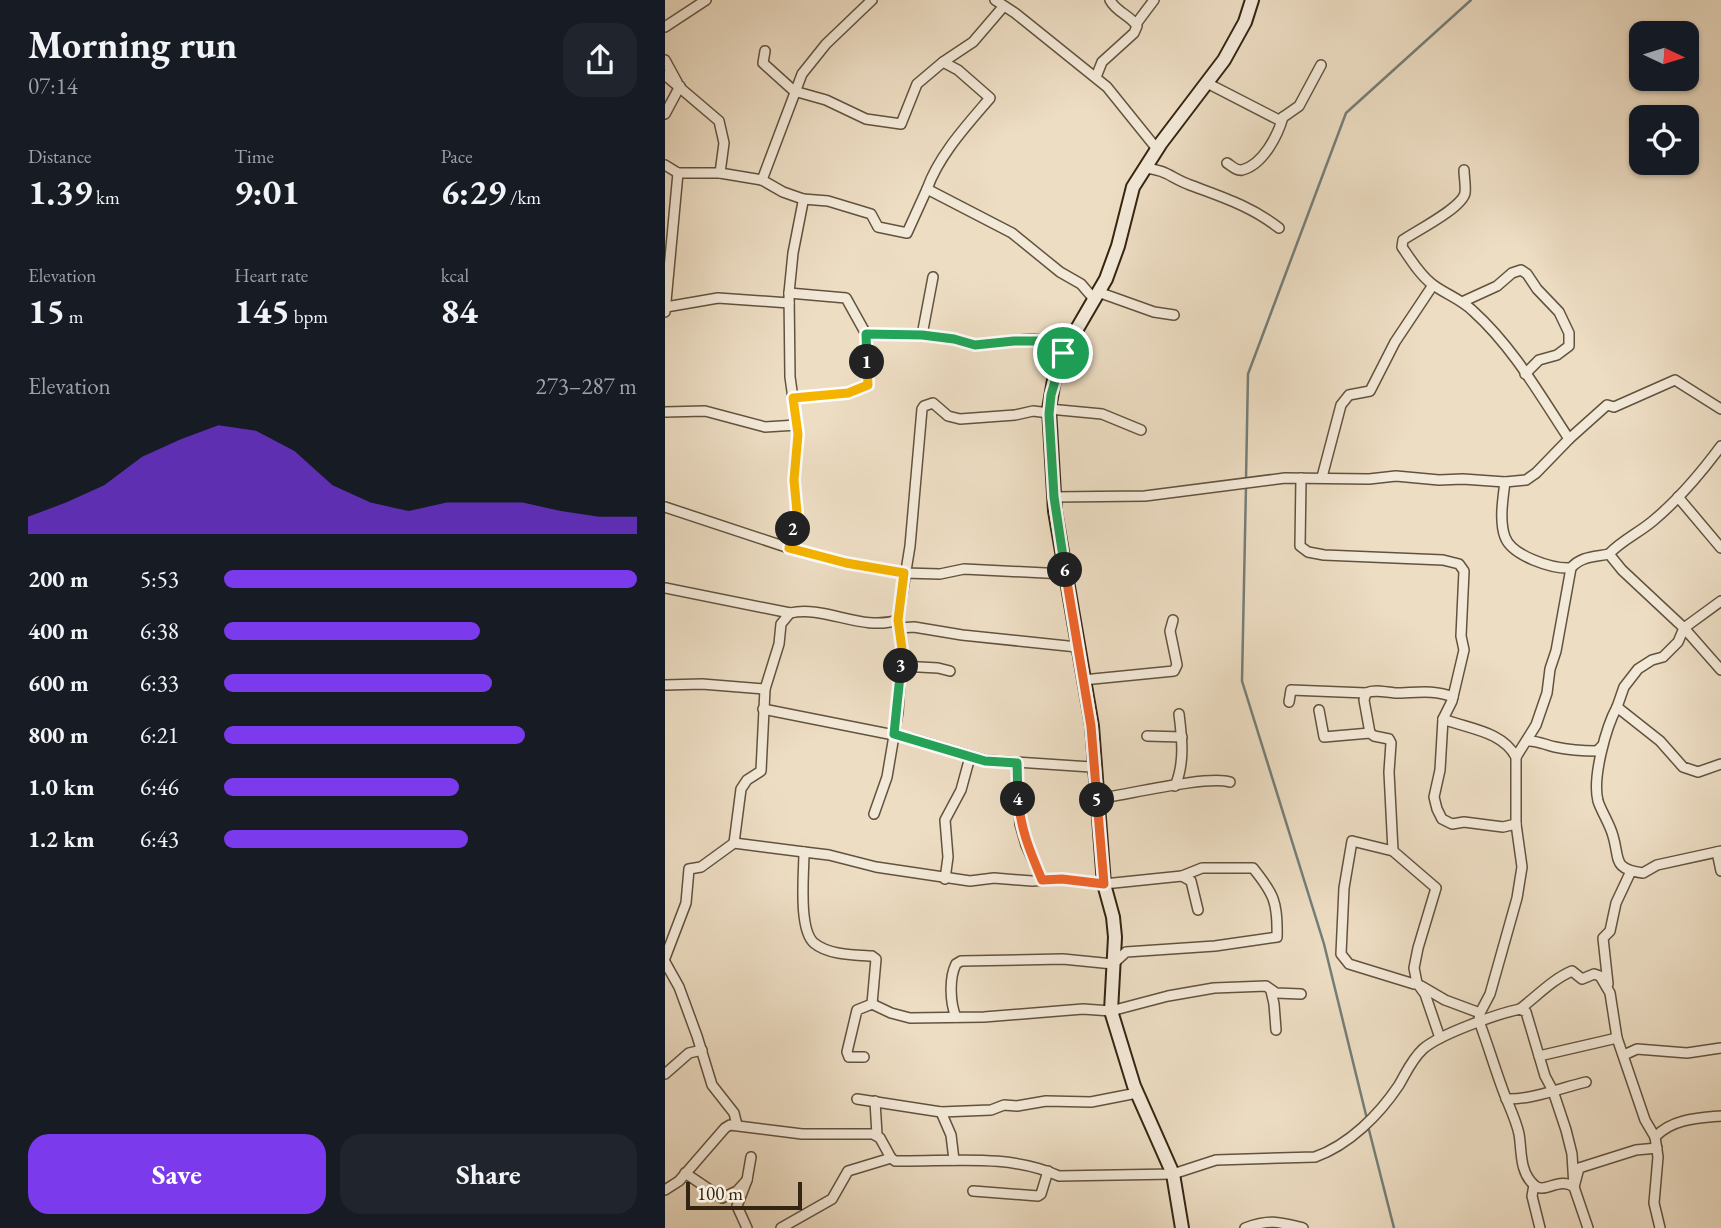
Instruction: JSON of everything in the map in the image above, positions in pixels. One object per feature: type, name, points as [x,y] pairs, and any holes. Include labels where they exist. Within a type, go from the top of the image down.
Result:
[{"type":"street","points":[[665,27],[706,0]]},
{"type":"street","points":[[762,180],[802,75],[815,56],[872,0]]},
{"type":"street","points":[[1110,0],[1136,24]]},
{"type":"street","points":[[1096,77],[1102,62],[1134,33],[1136,24],[1154,0]]},
{"type":"street","points":[[1182,1228],[1173,1174],[1137,1093],[1111,1010],[1113,917],[1104,884],[1091,726],[1054,497],[1049,411],[1052,388],[1063,353],[1106,279],[1118,246],[1133,187],[1157,149],[1224,60],[1245,22],[1252,0]]},
{"type":"street","points":[[765,51],[763,63],[794,91],[825,100],[866,119],[901,124],[917,85],[943,62],[972,42],[999,3],[1096,77],[1143,129],[1157,149]]},
{"type":"street","points":[[665,60],[680,86]]},
{"type":"street","points":[[665,165],[678,173],[720,173],[762,180],[803,199],[828,201],[871,214],[878,227],[907,233],[932,175],[964,128],[991,99],[958,70],[943,62]]},
{"type":"street","points":[[1207,83],[1279,120],[1299,106],[1321,65]]},
{"type":"street","points":[[665,75],[719,121],[723,143],[720,173]]},
{"type":"street","points":[[665,114],[680,86]]},
{"type":"street","points":[[1227,163],[1242,170],[1262,156],[1278,134],[1283,117]]},
{"type":"street","points":[[1145,168],[1162,170],[1181,181],[1243,204],[1279,228]]},
{"type":"street","points":[[1464,170],[1463,198],[1402,243],[1402,247],[1433,285],[1462,302],[1495,332],[1537,387],[1569,439]]},
{"type":"street","points":[[678,173],[665,309],[718,298],[846,298],[866,334],[868,385],[848,393],[793,398]]},
{"type":"street","points":[[927,189],[1013,233],[1060,272],[1096,296],[1154,312],[1174,314]]},
{"type":"street","points":[[789,548],[797,512],[794,480],[797,425],[793,398],[789,298],[793,253],[803,199]]},
{"type":"street","points":[[1462,302],[1497,286],[1512,273],[1521,271],[1527,274],[1537,289],[1555,306],[1569,333],[1569,346],[1557,355],[1539,360],[1525,374]]},
{"type":"street","points":[[922,335],[933,277]]},
{"type":"street","points":[[1322,477],[1341,405],[1349,395],[1370,391],[1395,342],[1433,285]]},
{"type":"street","points":[[866,334],[922,335],[975,345],[1048,341],[1055,343],[1063,353]]},
{"type":"street","points":[[1054,497],[1145,496],[1252,481],[1322,477],[1417,477],[1505,482],[1526,480],[1537,473],[1607,405],[1614,407],[1675,380],[1721,409]]},
{"type":"street","points":[[874,814],[887,777],[894,734],[902,649],[898,624],[910,546],[921,412],[924,406],[933,403],[948,416],[960,418],[1015,415],[1033,411],[1102,414],[1141,430]]},
{"type":"street","points":[[665,412],[705,411],[765,427],[797,425]]},
{"type":"street","points":[[1540,1228],[1532,1196],[1534,1185],[1519,1154],[1519,1133],[1480,1017],[1490,993],[1517,898],[1522,867],[1517,824],[1516,757],[1536,725],[1547,693],[1571,568],[1576,562],[1588,557],[1609,554],[1618,544],[1653,521],[1678,498],[1721,446]]},
{"type":"street","points":[[1301,478],[1300,546],[1308,552],[1443,560],[1458,564],[1464,571],[1461,636],[1464,650],[1453,697],[1443,719],[1440,770],[1434,797],[1442,819],[1452,824],[1464,822],[1503,827],[1517,824]]},
{"type":"street","points":[[1505,482],[1503,530],[1506,541],[1526,557],[1538,562],[1571,568]]},
{"type":"street","points":[[1678,498],[1721,548]]},
{"type":"street","points":[[665,507],[789,548],[846,563],[904,573],[940,574],[964,569],[1065,574]]},
{"type":"street","points":[[1609,554],[1622,570],[1684,628],[1721,670]]},
{"type":"street","points":[[665,589],[790,613],[803,610],[963,635],[1077,647]]},
{"type":"street","points":[[1721,601],[1684,628],[1678,642],[1663,657],[1645,664],[1631,676],[1624,687],[1602,746],[1597,782],[1598,799],[1612,833],[1615,856],[1623,869],[1643,873],[1668,862],[1719,851],[1721,870]]},
{"type":"street","points":[[734,843],[741,789],[747,780],[761,771],[765,689],[779,644],[782,624],[790,613]]},
{"type":"street","points":[[1083,680],[1174,671],[1177,665],[1170,631],[1173,620]]},
{"type":"street","points":[[901,666],[923,666],[950,671]]},
{"type":"street","points":[[665,685],[702,684],[765,689]]},
{"type":"street","points":[[1289,702],[1291,690],[1366,693],[1421,691],[1453,697]]},
{"type":"street","points":[[1366,693],[1364,700],[1370,733]]},
{"type":"street","points":[[1617,706],[1660,741],[1683,767],[1699,772],[1721,764]]},
{"type":"street","points":[[763,709],[914,738],[985,761],[1080,765],[1091,767],[1095,775]]},
{"type":"street","points":[[1319,710],[1324,737],[1370,733],[1389,739],[1393,851]]},
{"type":"street","points":[[1175,786],[1180,775],[1182,737],[1179,713]]},
{"type":"street","points":[[1443,719],[1502,740],[1516,757]]},
{"type":"street","points":[[1147,736],[1182,737]]},
{"type":"street","points":[[1527,741],[1581,751],[1597,751],[1602,746]]},
{"type":"street","points":[[945,878],[948,857],[945,820],[961,790],[970,757]]},
{"type":"street","points":[[1017,763],[1020,824],[1042,880]]},
{"type":"street","points":[[1097,799],[1218,780],[1230,782]]},
{"type":"street","points":[[1440,1038],[1425,994],[1418,984],[1414,968],[1417,948],[1436,888],[1393,851],[1354,841],[1350,843],[1344,888],[1341,954],[1349,964],[1418,984],[1480,1017]]},
{"type":"street","points":[[737,1125],[734,1113],[712,1085],[702,1050],[665,960],[686,903],[689,869],[701,867],[734,843],[829,855],[876,867],[970,881],[994,878],[1062,879],[1104,884],[1182,876],[1202,868],[1253,867],[1268,887],[1277,909],[1277,937],[1215,946],[1126,953],[1113,964],[1063,959],[961,961],[953,970],[952,1007],[956,1017]]},
{"type":"street","points":[[804,852],[803,904],[811,940],[828,950],[872,956],[876,959],[872,1004]]},
{"type":"street","points":[[1631,871],[1616,903],[1610,931],[1603,938],[1618,1038],[1644,1121],[1655,1137],[1657,1147],[1654,1203],[1660,1228]]},
{"type":"street","points":[[1182,876],[1191,881],[1198,910]]},
{"type":"street","points":[[875,1101],[877,1135],[895,1161],[961,1158],[1008,1163],[1048,1171],[1059,1176],[1173,1174],[1216,1160],[1315,1157],[1330,1152],[1343,1143],[1384,1105],[1421,1050],[1440,1038],[1480,1017],[1520,1009],[1558,977],[1572,971],[1582,979],[1590,974],[1600,976],[1610,993]]},
{"type":"street","points":[[864,1057],[849,1057],[847,1052],[857,1010],[872,1004],[910,1018],[1083,1009],[1111,1010],[1214,988],[1266,986],[1271,991],[1274,1004],[1276,1030]]},
{"type":"street","points":[[1271,991],[1301,994]]},
{"type":"street","points":[[1520,1009],[1526,1012],[1545,1076],[1553,1091],[1572,1154],[1574,1187],[1588,1228]]},
{"type":"street","points":[[1539,1056],[1618,1038]]},
{"type":"street","points":[[1624,1055],[1637,1049],[1687,1053],[1721,1048]]},
{"type":"street","points":[[665,1074],[689,1053],[702,1050]]},
{"type":"street","points":[[1506,1099],[1529,1097],[1586,1083]]},
{"type":"street","points":[[857,1099],[950,1114],[1045,1101],[1091,1102],[1137,1093]]},
{"type":"street","points":[[941,1112],[951,1135],[954,1160]]},
{"type":"street","points":[[1655,1137],[1661,1130],[1684,1120],[1721,1116]]},
{"type":"street","points":[[665,1190],[685,1173],[725,1128],[737,1125],[802,1134],[856,1132],[877,1135]]},
{"type":"street","points":[[1574,1187],[1580,1168],[1636,1150],[1657,1147]]},
{"type":"street","points":[[747,1228],[737,1206],[747,1180],[751,1157]]},
{"type":"street","points":[[781,1228],[832,1199],[848,1171],[891,1158]]},
{"type":"street","points":[[973,1191],[1038,1196],[1048,1171]]},
{"type":"street","points":[[685,1173],[722,1198],[737,1191],[747,1180]]},
{"type":"street","points":[[1534,1185],[1546,1187],[1559,1182],[1574,1187]]},
{"type":"street","points":[[1245,1228],[1261,1222],[1275,1221],[1303,1228]]},
{"type":"waterway","points":[[1246,479],[1248,374],[1346,113],[1471,0]]},
{"type":"waterway","points":[[1246,486],[1242,681],[1324,944],[1367,1119]]},
{"type":"waterway","points":[[1368,1126],[1394,1228]]},
{"type":"route","points":[[866,334],[922,335],[975,345],[1048,341],[1055,343],[1063,353],[1054,380],[1049,409],[1055,511],[1091,726],[1104,884],[1062,879],[1042,880],[1020,824],[1017,763],[985,761],[894,734],[902,649],[898,620],[904,573],[846,563],[789,548],[797,512],[794,480],[798,448],[793,398],[848,393],[868,385],[866,334]]}]
